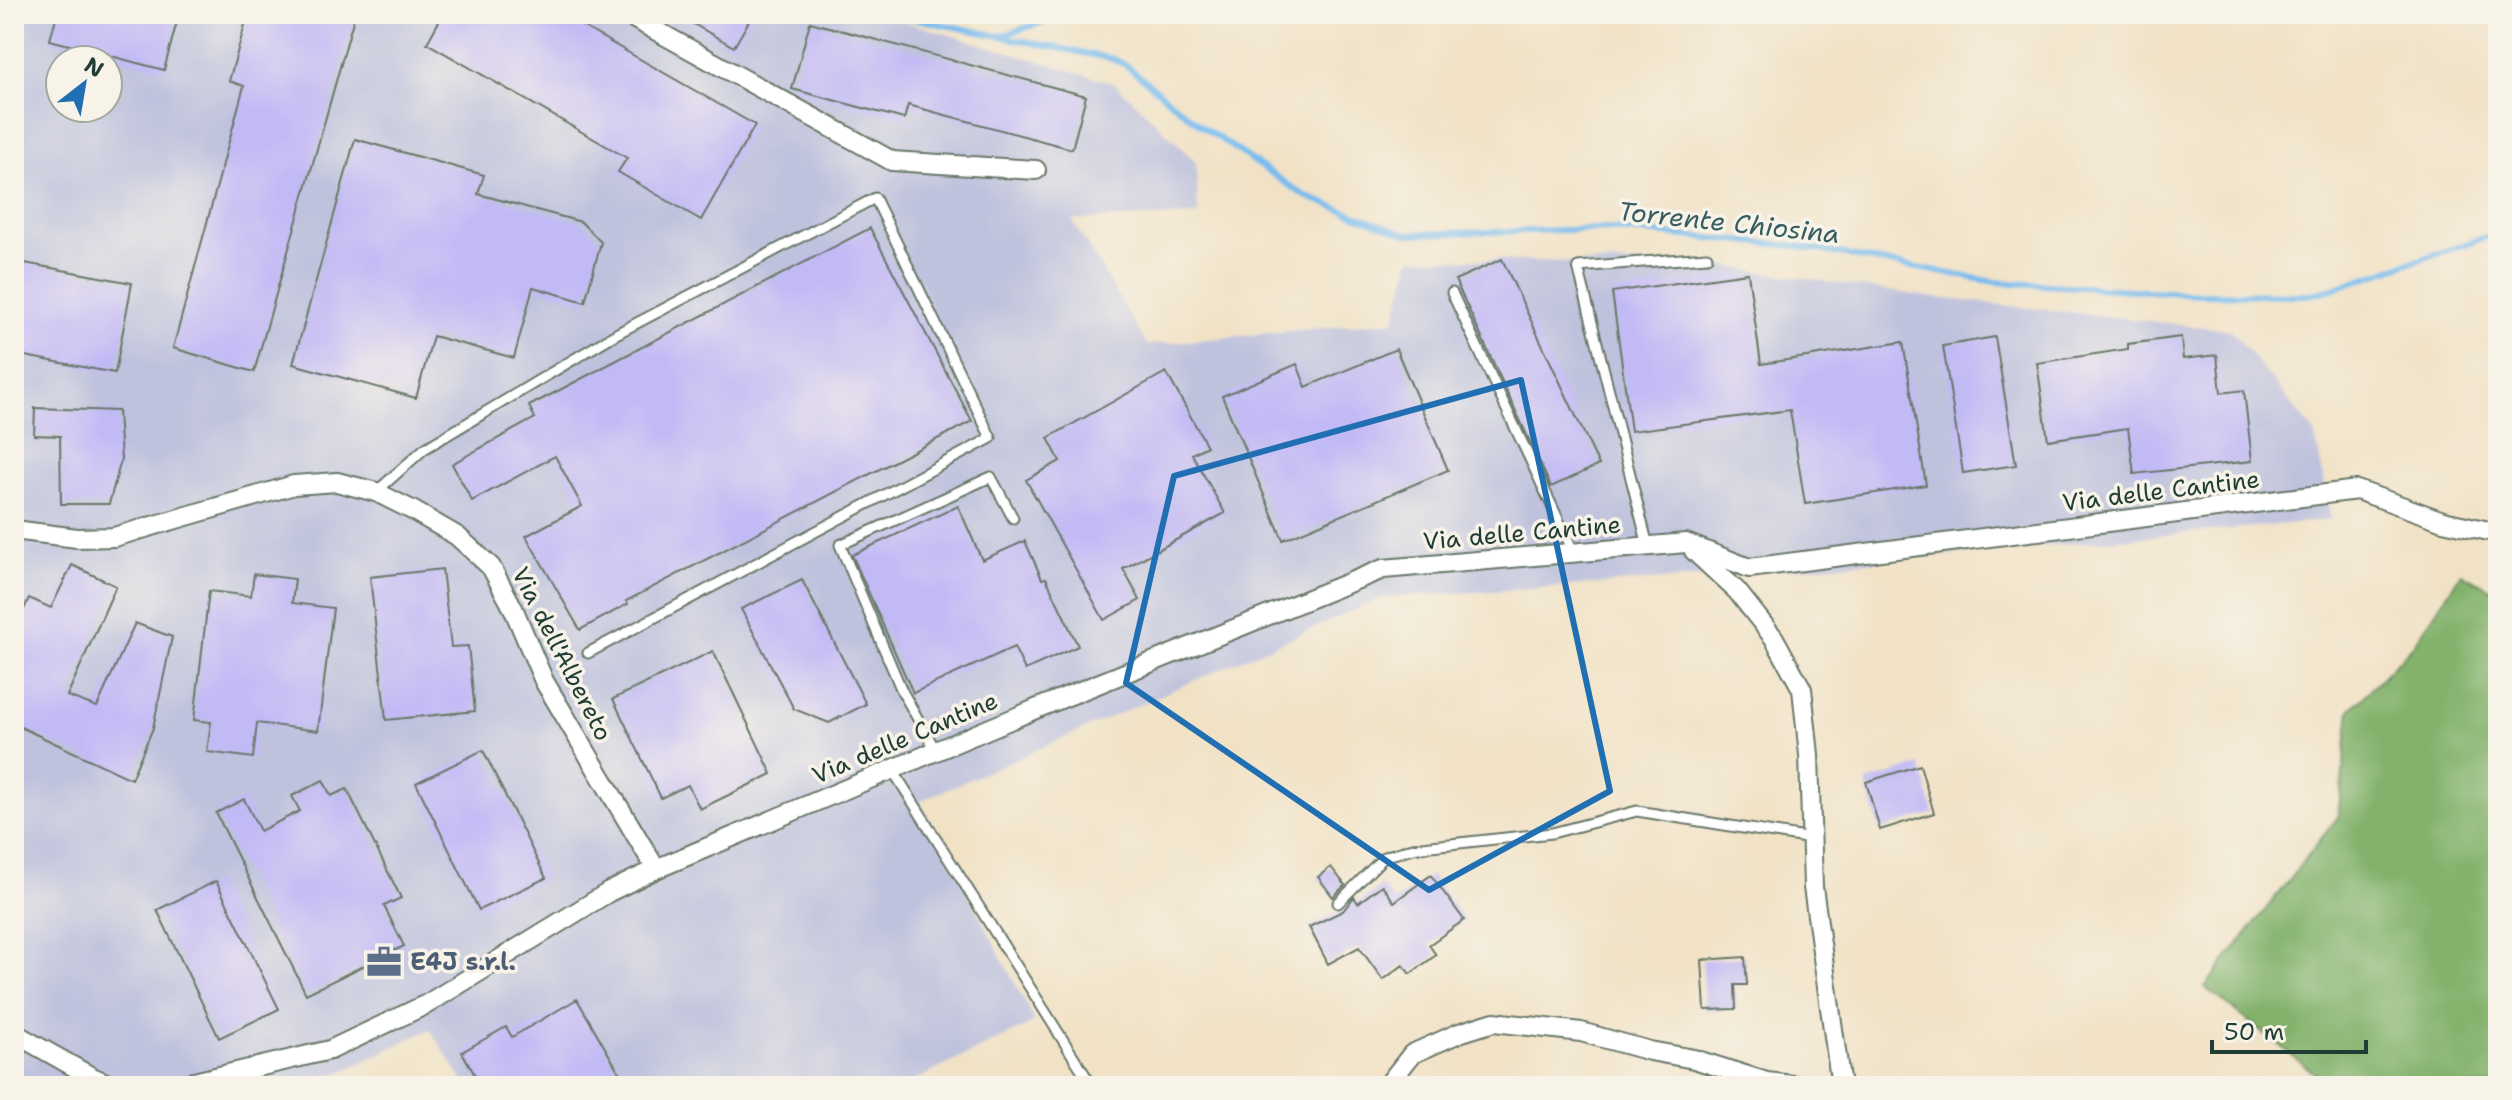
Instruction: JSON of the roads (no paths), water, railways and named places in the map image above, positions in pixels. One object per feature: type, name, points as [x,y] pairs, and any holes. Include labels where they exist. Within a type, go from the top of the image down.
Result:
[{"type":"street","points":[[626,14],[892,161],[1036,170]]},
{"type":"street","name":"Via dell'Albereto","points":[[14,530],[77,538],[114,537],[294,485],[337,482],[376,492],[457,536],[491,567],[513,608],[544,681],[656,869]]},
{"type":"street","name":"Via delle Cantine","points":[[177,1086],[330,1050],[427,1004],[609,892],[656,869],[892,769],[1383,569],[1686,543],[1749,568],[2357,490],[2443,521],[2498,533]]},
{"type":"street","points":[[1686,543],[1737,591],[1774,638],[1802,689],[1809,755],[1813,887],[1841,1086]]},
{"type":"street","points":[[1387,1086],[1412,1054],[1459,1033],[1494,1022],[1581,1032],[1650,1051],[1694,1059],[1767,1082],[1802,1086]]},
{"type":"street","points":[[14,1033],[113,1086]]},
{"type":"lane","points":[[376,492],[424,449],[616,334],[875,198],[991,438],[588,653]]},
{"type":"lane","points":[[1648,546],[1578,267],[1707,257]]},
{"type":"lane","points":[[1452,293],[1574,553]]},
{"type":"lane","points":[[936,751],[902,691],[840,545],[991,477],[1013,518]]},
{"type":"lane","points":[[892,769],[1092,1086]]},
{"type":"lane","points":[[1338,903],[1384,857],[1398,852],[1552,833],[1637,811],[1812,839]]},
{"type":"waterway","name":"Torrente Chiosina","points":[[891,14],[1113,59],[1126,65],[1201,126],[1305,196],[1406,234],[1607,229],[1796,246],[1995,282],[2200,294],[2307,295],[2498,233]]},
{"type":"waterway","points":[[1000,36],[1069,14]]},
{"type":"place","name":"E4J s.r.l.","points":[[384,962]]}]
